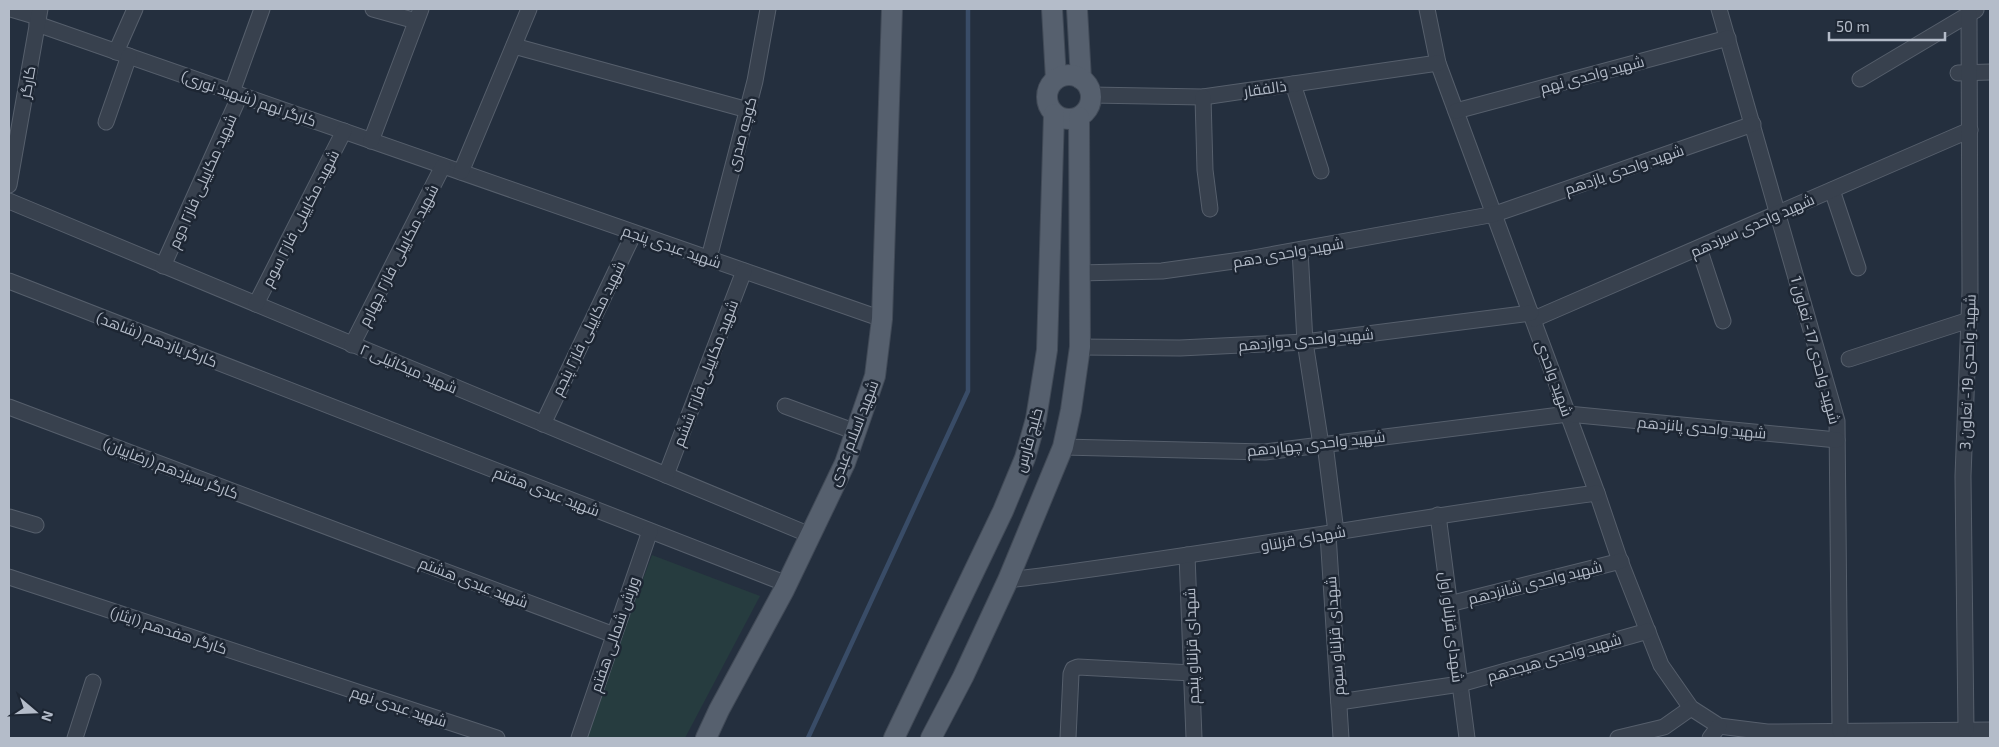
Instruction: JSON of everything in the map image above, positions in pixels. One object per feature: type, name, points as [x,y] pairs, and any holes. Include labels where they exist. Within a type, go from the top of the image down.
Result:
[{"type":"main road","name":"شهید اسلام عبدی","points":[[706,738],[719,710],[787,584],[845,463],[875,376],[882,319],[892,9]]},
{"type":"main road","points":[[1052,9],[1056,80]]},
{"type":"main road","points":[[1077,9],[1086,87],[1088,108],[1079,117],[1066,120],[1054,114],[1050,109],[1046,96],[1056,80],[1068,75],[1086,87]]},
{"type":"main road","name":"خلیج فارس","points":[[894,738],[1003,511],[1025,458],[1036,419],[1046,350],[1054,114]]},
{"type":"main road","points":[[931,738],[963,677],[1008,580],[1063,447],[1071,410],[1080,347],[1079,117]]},
{"type":"street","name":"کارگر نهم (شهید نوری)","points":[[11,9],[38,17],[123,54],[461,172]]},
{"type":"street","points":[[106,122],[135,9]]},
{"type":"street","name":"شهید مکاییلی فاز۲ دوم","points":[[163,266],[236,94],[262,9]]},
{"type":"street","points":[[371,141],[419,15],[373,9]]},
{"type":"street","points":[[461,172],[529,9]]},
{"type":"street","name":"کوچه صدری","points":[[709,258],[755,81],[768,9]]},
{"type":"street","name":"شهید واحدی 17- تعاون 1","points":[[1719,9],[1837,421],[1840,731]]},
{"type":"street","name":"شهید واحدی","points":[[1430,10],[1438,63],[1661,665],[1692,708],[1714,732]]},
{"type":"street","points":[[1860,78],[1973,11]]},
{"type":"street","name":"شهید واحدی 19- تعاون 3","points":[[1966,730],[1963,476],[1969,320],[1970,130],[1964,72],[1973,11]]},
{"type":"street","name":"کارگر","points":[[9,185],[38,17]]},
{"type":"street","name":"شهید واحدی نهم","points":[[1456,111],[1728,38]]},
{"type":"street","points":[[514,46],[748,110]]},
{"type":"street","name":"ذالفقار","points":[[1086,87],[1203,97],[1438,63]]},
{"type":"street","points":[[1964,72],[1990,72]]},
{"type":"street","points":[[1293,84],[1321,171]]},
{"type":"street","points":[[1203,97],[1205,170],[1210,209]]},
{"type":"street","name":"شهید واحدی یازدهم","points":[[1495,214],[1753,124]]},
{"type":"street","name":"شهید واحدی سیزدهم","points":[[1532,316],[1699,248],[1970,130]]},
{"type":"street","name":"شهید مکاییلی فاز۲ سوم","points":[[256,304],[344,132]]},
{"type":"street","name":"شهید مکاییلی فاز۲ چهارم","points":[[352,345],[443,166]]},
{"type":"street","name":"شهید عبدی پنجم","points":[[461,172],[882,319]]},
{"type":"street","points":[[1832,190],[1858,268]]},
{"type":"street","name":"شهید میکائیلی ۲","points":[[9,201],[810,535]]},
{"type":"street","name":"شهید واحدی دهم","points":[[1079,273],[1162,271],[1248,259],[1495,214]]},
{"type":"street","name":"شهید مکاییلی فاز۲ پنجم","points":[[543,424],[634,232]]},
{"type":"street","points":[[1699,248],[1723,321]]},
{"type":"street","name":"شهدای قزلناو سوم","points":[[1300,250],[1305,342],[1323,445],[1332,533],[1341,738]]},
{"type":"street","name":"شهید مکاییلی فاز۲ ششم","points":[[666,475],[744,271]]},
{"type":"street","name":"کارگر یازدهم (شاهد)","points":[[9,281],[306,397]]},
{"type":"street","name":"شهید واحدی دوازدهم","points":[[1080,347],[1180,348],[1305,342],[1532,316]]},
{"type":"street","points":[[1849,359],[1969,320]]},
{"type":"street","name":"شهید عبدی هفتم","points":[[306,397],[787,584]]},
{"type":"street","points":[[785,406],[856,432]]},
{"type":"street","name":"کارگر سیزدهم (رضاییان)","points":[[9,407],[333,530]]},
{"type":"street","name":"شهید واحدی پانزدهم","points":[[1568,414],[1836,440]]},
{"type":"street","name":"شهید واحدی چهاردهم","points":[[1063,447],[1265,452],[1568,414]]},
{"type":"street","name":"شهدای قزلناو","points":[[1008,580],[1251,547],[1438,515],[1597,493]]},
{"type":"street","name":"شهدای قزلناو اول","points":[[1438,515],[1467,738]]},
{"type":"street","points":[[9,518],[36,525]]},
{"type":"street","name":"شهید عبدی هشتم","points":[[333,530],[614,635]]},
{"type":"street","name":"ورزش شمالی هفتم","points":[[579,738],[650,531]]},
{"type":"street","name":"شهدای قزلناو پنجم","points":[[1187,555],[1194,738]]},
{"type":"street","name":"شهید واحدی شانزدهم","points":[[1450,604],[1621,561]]},
{"type":"street","name":"کارگر هفدهم (ایثار)","points":[[9,577],[330,683]]},
{"type":"street","name":"شهید واحدی هیجدهم","points":[[1339,702],[1460,684],[1648,631]]},
{"type":"street","points":[[1068,738],[1071,674],[1073,669],[1078,667],[1192,673]]},
{"type":"street","points":[[75,738],[93,682]]},
{"type":"street","name":"شهید عبدی نهم","points":[[330,683],[496,738]]},
{"type":"street","points":[[1618,738],[1664,727],[1692,708]]},
{"type":"street","points":[[1714,732],[1990,730]]},
{"type":"green space","points":[[652,555],[760,596],[685,738],[584,738]]},
{"type":"waterway","points":[[808,738],[968,391],[968,9]]}]
